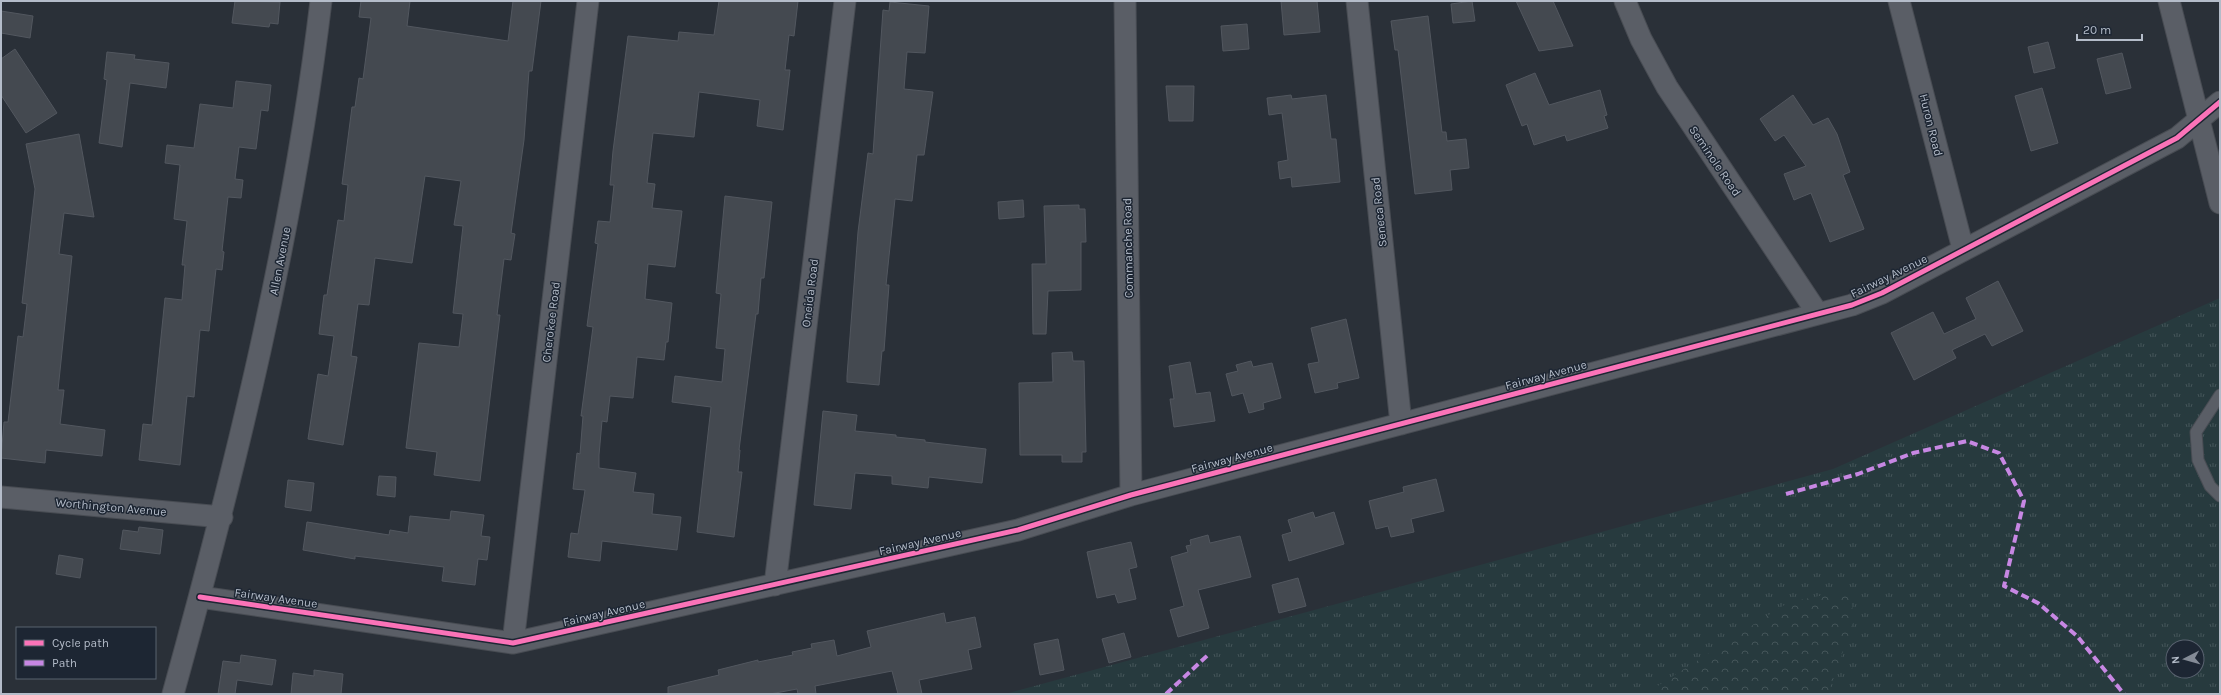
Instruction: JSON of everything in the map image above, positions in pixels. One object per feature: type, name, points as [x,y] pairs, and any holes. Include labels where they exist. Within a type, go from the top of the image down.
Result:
[{"type":"street","name":"Allen Avenue","points":[[173,694],[222,517],[273,294],[297,170],[321,1]]},
{"type":"street","name":"Cherokee Road","points":[[513,643],[588,1]]},
{"type":"street","name":"Oneida Road","points":[[775,585],[845,1]]},
{"type":"street","name":"Commanche Road","points":[[1125,1],[1131,495]]},
{"type":"street","name":"Seneca Road","points":[[1357,1],[1401,424]]},
{"type":"street","name":"Seminole Road","points":[[1624,1],[1641,39],[1667,87],[1818,314]]},
{"type":"street","name":"Huron Road","points":[[1900,1],[1963,249]]},
{"type":"street","points":[[2169,1],[2220,203]]},
{"type":"street","name":"Fairway Avenue","points":[[200,597],[513,643],[1018,530],[1131,495],[1852,305],[1882,292],[2177,138],[2220,102]]},
{"type":"street","name":"Worthington Avenue","points":[[1,497],[222,517]]},
{"type":"lane","points":[[2220,394],[2196,432],[2198,460],[2210,486],[2220,496]]},
{"type":"green space","points":[[2220,298],[2220,694],[1005,694],[1833,469]]},
{"type":"green space","points":[[1850,590],[1854,620],[1828,694],[1645,694],[1789,602]]},
{"type":"building","points":[[235,1],[280,2],[278,24],[270,23],[269,27],[232,23]]},
{"type":"building","points":[[361,1],[410,1],[407,26],[508,41],[513,1],[541,1],[532,71],[529,71],[524,140],[511,233],[515,234],[511,260],[504,259],[497,315],[500,315],[480,481],[434,475],[437,452],[406,448],[419,343],[459,347],[463,314],[453,313],[463,226],[454,225],[461,181],[425,176],[412,263],[375,258],[369,305],[358,304],[351,356],[357,357],[343,445],[308,439],[318,374],[328,376],[334,336],[319,334],[324,295],[327,295],[338,220],[344,221],[348,185],[342,184],[352,107],[355,107],[359,78],[363,79],[371,18],[359,17]]},
{"type":"building","points":[[719,1],[798,1],[794,36],[789,35],[785,70],[790,70],[783,130],[757,126],[760,100],[699,92],[694,137],[653,133],[647,183],[655,184],[652,208],[682,211],[675,267],[648,264],[645,299],[672,303],[668,342],[666,342],[664,360],[637,357],[633,398],[610,396],[607,422],[602,421],[599,455],[599,468],[636,473],[633,492],[654,494],[652,514],[681,517],[677,550],[602,541],[600,561],[568,557],[571,533],[578,534],[585,490],[573,489],[577,453],[580,454],[583,416],[581,416],[593,327],[587,326],[598,244],[595,243],[598,221],[610,222],[614,185],[610,185],[613,151],[628,36],[678,41],[679,32],[714,35]]},
{"type":"building","points":[[1281,1],[1317,1],[1320,32],[1284,35]]},
{"type":"building","points":[[1472,1],[1475,21],[1453,23],[1451,4]]},
{"type":"building","points":[[1516,1],[1553,1],[1573,46],[1539,51]]},
{"type":"building","points":[[890,2],[929,6],[925,53],[907,52],[904,89],[933,92],[924,155],[917,155],[912,201],[895,199],[886,285],[889,285],[884,351],[882,351],[879,385],[847,382],[847,376],[858,232],[868,153],[873,154],[883,10],[889,11]]},
{"type":"building","points":[[1,11],[33,16],[30,38],[1,33]]},
{"type":"building","points":[[1428,16],[1442,132],[1446,132],[1447,141],[1466,139],[1469,168],[1450,170],[1452,190],[1415,194],[1398,50],[1395,50],[1391,21]]},
{"type":"building","points":[[1247,24],[1249,49],[1223,51],[1221,26]]},
{"type":"building","points":[[2048,42],[2055,68],[2034,73],[2028,47]]},
{"type":"building","points":[[15,49],[57,113],[26,133],[1,95],[1,59]]},
{"type":"building","points":[[107,52],[135,55],[134,59],[169,63],[166,88],[130,83],[122,147],[99,143],[107,80],[104,79]]},
{"type":"building","points":[[2122,53],[2131,88],[2106,94],[2097,59]]},
{"type":"building","points":[[1535,73],[1549,105],[1600,90],[1607,115],[1604,116],[1608,128],[1567,141],[1565,135],[1534,145],[1527,124],[1522,126],[1506,85]]},
{"type":"building","points":[[236,81],[271,85],[268,111],[261,110],[256,149],[239,147],[235,179],[243,180],[241,198],[228,197],[222,251],[224,252],[222,270],[216,269],[209,331],[200,330],[194,397],[187,396],[180,465],[139,460],[143,424],[152,425],[165,298],[182,300],[185,265],[182,265],[187,221],[174,219],[180,165],[165,163],[167,145],[194,148],[200,104],[233,108]]},
{"type":"building","points":[[1166,86],[1194,86],[1193,121],[1169,121]]},
{"type":"building","points":[[2042,88],[2058,143],[2031,151],[2015,96]]},
{"type":"building","points":[[1291,95],[1292,99],[1326,95],[1331,139],[1336,139],[1340,182],[1292,187],[1291,177],[1280,179],[1278,162],[1288,160],[1282,113],[1269,115],[1267,98]]},
{"type":"building","points":[[1793,95],[1813,125],[1828,118],[1837,134],[1850,172],[1843,175],[1864,229],[1830,242],[1811,193],[1794,200],[1784,174],[1806,166],[1784,135],[1775,141],[1760,119]]},
{"type":"building","points":[[79,134],[94,217],[64,213],[59,254],[72,256],[58,390],[64,390],[60,424],[105,430],[102,456],[46,450],[45,463],[1,458],[4,422],[8,422],[18,336],[23,337],[27,304],[22,303],[35,189],[26,144]]},
{"type":"building","points":[[725,196],[772,202],[764,278],[761,278],[758,314],[756,314],[739,450],[738,472],[742,472],[734,537],[697,532],[711,407],[672,402],[675,376],[722,382],[725,349],[716,348],[721,294],[716,293]]},
{"type":"building","points":[[1023,200],[1024,217],[999,219],[998,202]]},
{"type":"building","points":[[1079,205],[1079,209],[1085,209],[1086,242],[1081,242],[1081,290],[1048,291],[1046,334],[1033,334],[1032,264],[1046,264],[1044,206]]},
{"type":"building","points":[[1998,281],[2023,331],[1992,346],[1985,334],[1952,350],[1956,358],[1914,380],[1891,333],[1933,312],[1944,334],[1976,319],[1966,298]]},
{"type":"building","points":[[1346,319],[1359,378],[1337,383],[1338,388],[1315,393],[1308,364],[1319,362],[1311,328]]},
{"type":"building","points":[[1072,352],[1073,361],[1084,361],[1086,452],[1082,452],[1082,462],[1062,462],[1062,455],[1020,455],[1019,383],[1053,382],[1052,353]]},
{"type":"building","points":[[1251,361],[1253,367],[1272,363],[1281,398],[1263,403],[1264,409],[1249,413],[1243,393],[1232,396],[1226,374],[1238,371],[1236,365]]},
{"type":"building","points":[[1190,362],[1196,394],[1210,392],[1215,421],[1174,427],[1170,399],[1174,399],[1169,366]]},
{"type":"building","points":[[823,411],[857,415],[855,431],[896,435],[896,437],[925,440],[925,442],[986,449],[982,483],[929,477],[928,488],[892,484],[892,476],[855,473],[851,509],[814,505]]},
{"type":"building","points":[[379,476],[396,477],[395,497],[377,495]]},
{"type":"building","points":[[1436,479],[1444,511],[1411,519],[1414,532],[1391,537],[1388,526],[1376,529],[1369,501],[1404,492],[1403,487]]},
{"type":"building","points":[[288,480],[314,483],[311,511],[285,507]]},
{"type":"building","points":[[451,511],[484,515],[481,536],[490,537],[487,560],[478,559],[475,585],[442,581],[444,567],[355,556],[355,559],[303,550],[307,522],[389,535],[390,530],[408,533],[410,516],[450,520]]},
{"type":"building","points":[[1313,512],[1315,518],[1334,512],[1344,544],[1289,561],[1282,535],[1292,532],[1288,520]]},
{"type":"building","points":[[139,527],[163,530],[160,554],[120,549],[123,530],[138,532]]},
{"type":"building","points":[[1208,535],[1210,543],[1240,536],[1251,577],[1198,590],[1209,628],[1178,637],[1170,610],[1184,606],[1171,557],[1188,552],[1186,546],[1191,545],[1190,540]]},
{"type":"building","points":[[1131,542],[1137,567],[1129,569],[1136,599],[1118,603],[1115,594],[1097,598],[1087,552]]},
{"type":"building","points":[[59,555],[83,559],[80,578],[56,574]]},
{"type":"building","points":[[1298,578],[1306,606],[1279,613],[1272,585]]},
{"type":"building","points":[[944,613],[946,623],[975,617],[981,647],[968,650],[972,669],[919,680],[922,694],[898,694],[892,671],[815,686],[816,694],[798,694],[797,689],[770,694],[668,694],[668,687],[719,675],[718,670],[758,660],[758,662],[793,655],[792,652],[812,648],[811,644],[834,640],[837,656],[871,647],[867,631]]},
{"type":"building","points":[[1124,633],[1131,657],[1109,663],[1102,639]]},
{"type":"building","points":[[1058,639],[1064,670],[1040,675],[1034,644]]},
{"type":"building","points":[[241,655],[276,660],[272,685],[237,680],[235,694],[218,694],[223,661],[240,663]]},
{"type":"building","points":[[314,670],[343,674],[341,694],[291,694],[293,673],[314,676]]},
{"type":"marked path","points":[[1786,494],[1858,474],[1913,453],[1967,441],[1999,453],[2024,501],[2004,586],[2038,603],[2077,636],[2124,694]]},
{"type":"marked path","points":[[1166,694],[1209,654]]},
{"type":"cycle path","points":[[200,597],[513,643],[1018,530],[1131,495],[1852,305],[1882,293],[2177,138],[2220,102]]}]
